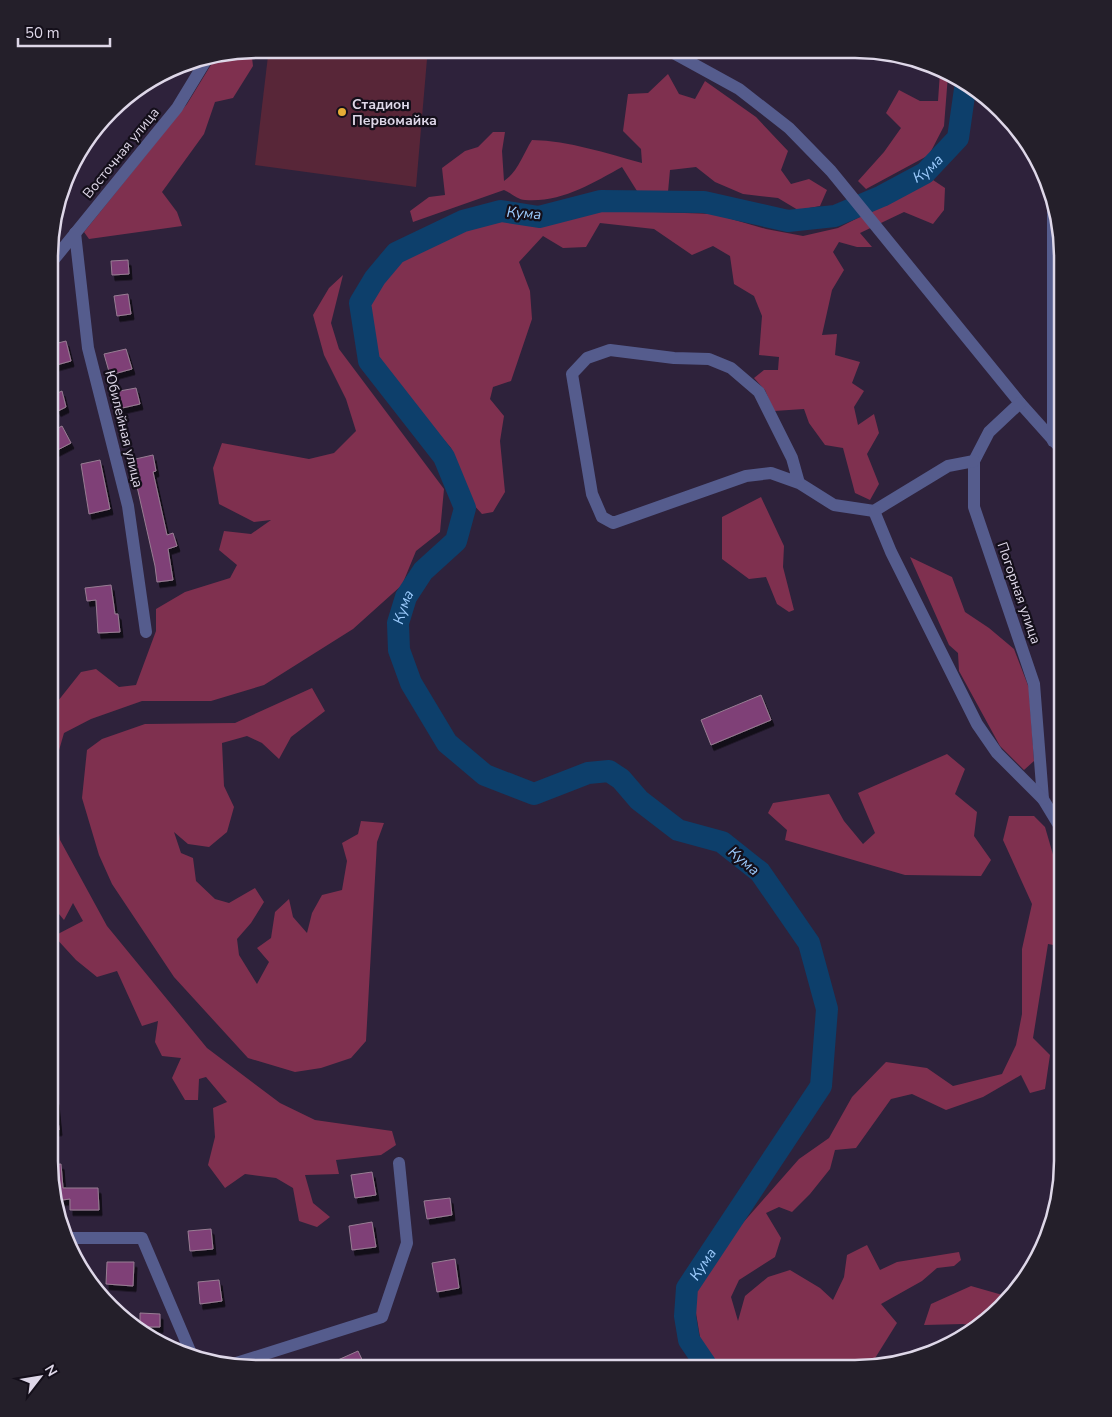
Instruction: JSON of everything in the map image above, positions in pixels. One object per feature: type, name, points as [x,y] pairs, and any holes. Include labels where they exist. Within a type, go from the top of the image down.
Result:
[{"type":"street","points":[[683,58],[739,89],[788,128],[831,171],[1053,441]]},
{"type":"street","name":"Восточная улица","points":[[58,253],[177,108],[203,65]]},
{"type":"street","points":[[1053,231],[1053,441]]},
{"type":"street","name":"Юбилейная улица","points":[[75,233],[88,348],[128,506],[146,632]]},
{"type":"street","points":[[799,483],[792,458],[759,392],[731,368],[710,360],[674,358],[610,350],[587,358],[572,374],[592,494],[602,517],[613,523],[746,476],[771,473],[799,483],[834,505],[874,511],[948,466],[974,461],[989,432],[1020,402]]},
{"type":"street","name":"Погорная улица","points":[[974,461],[974,507],[1034,684],[1043,799],[1054,817]]},
{"type":"street","points":[[874,511],[891,552],[977,724],[997,753],[1043,799]]},
{"type":"street","points":[[248,1359],[382,1317],[407,1243],[399,1163]]},
{"type":"street","points":[[75,1242],[142,1238],[188,1347]]},
{"type":"shaded area","points":[[252,58],[253,66],[233,98],[215,102],[204,134],[162,192],[177,212],[182,226],[89,239],[84,232],[187,104],[213,62]]},
{"type":"shaded area","name":"Стадион Первомайка","points":[[268,58],[427,59],[416,187],[255,165]]},
{"type":"shaded area","points":[[668,74],[679,94],[695,99],[705,81],[756,117],[788,151],[781,170],[791,184],[809,179],[827,190],[820,206],[798,210],[778,198],[743,194],[715,182],[696,167],[670,170],[668,192],[637,191],[622,167],[576,191],[564,195],[538,200],[522,200],[504,190],[413,222],[410,211],[429,197],[445,195],[442,168],[465,151],[478,147],[493,132],[505,132],[502,151],[504,181],[517,168],[532,140],[574,145],[642,163],[641,149],[623,131],[628,94],[648,93]]},
{"type":"shaded area","points":[[940,77],[948,80],[944,126],[929,155],[866,189],[858,181],[884,152],[901,128],[886,113],[899,90],[920,101],[938,101]]},
{"type":"shaded area","points":[[933,180],[945,188],[944,210],[933,224],[904,212],[860,233],[872,247],[857,247],[839,242],[833,252],[844,270],[832,290],[822,335],[837,334],[835,355],[860,362],[852,383],[864,391],[854,407],[858,425],[874,414],[879,433],[867,454],[879,484],[870,500],[855,493],[843,448],[825,445],[809,423],[804,409],[774,411],[765,390],[754,378],[764,370],[778,370],[779,357],[759,355],[762,316],[754,296],[734,284],[730,256],[713,246],[692,255],[654,229],[600,223],[586,247],[563,248],[543,236],[519,262],[530,291],[532,319],[511,381],[493,387],[490,399],[504,416],[500,441],[505,492],[493,512],[482,514],[473,504],[451,448],[375,361],[366,305],[401,260],[463,229],[503,219],[539,226],[597,210],[714,214],[766,229],[803,236],[838,228]]},
{"type":"shaded area","points":[[343,275],[331,323],[339,349],[444,489],[440,532],[416,551],[402,585],[353,629],[264,685],[211,701],[142,701],[91,719],[64,733],[58,754],[58,701],[81,672],[96,669],[119,687],[136,685],[156,631],[156,609],[185,592],[230,578],[237,565],[219,550],[224,531],[251,534],[271,520],[254,522],[219,504],[213,468],[222,443],[309,459],[334,453],[356,431],[346,399],[324,355],[313,315],[329,288]]},
{"type":"shaded area","points":[[761,497],[784,546],[783,567],[794,610],[789,612],[777,604],[766,577],[749,579],[722,559],[722,517]]},
{"type":"shaded area","points":[[910,557],[952,577],[965,612],[989,628],[1014,649],[1029,688],[1034,761],[1024,770],[1000,746],[959,671],[958,653],[949,645]]},
{"type":"shaded area","points":[[312,688],[325,711],[291,737],[279,759],[262,743],[247,736],[222,743],[224,786],[234,807],[227,832],[209,847],[188,844],[174,832],[181,853],[193,858],[196,881],[215,899],[229,903],[255,888],[264,902],[251,923],[237,939],[239,955],[257,984],[269,962],[257,948],[271,938],[275,912],[289,899],[293,917],[307,933],[312,913],[322,895],[342,890],[347,861],[342,843],[358,834],[361,821],[384,823],[377,842],[366,1041],[351,1058],[321,1068],[295,1072],[248,1058],[174,977],[112,884],[99,855],[82,798],[87,750],[102,739],[145,724],[235,723]]},
{"type":"shaded area","points":[[947,754],[965,769],[955,794],[977,812],[974,836],[991,860],[981,876],[905,875],[785,840],[787,830],[768,813],[773,803],[829,794],[844,821],[863,844],[875,833],[858,793]]},
{"type":"shaded area","points":[[1009,816],[1034,816],[1045,827],[1054,858],[1054,945],[1048,944],[1033,1038],[1050,1055],[1045,1089],[1030,1093],[1021,1075],[983,1097],[946,1110],[912,1094],[891,1099],[856,1148],[835,1150],[830,1169],[810,1194],[792,1212],[779,1207],[766,1213],[781,1238],[775,1257],[739,1280],[731,1297],[738,1321],[745,1296],[768,1277],[790,1270],[820,1288],[833,1300],[844,1277],[847,1255],[867,1245],[880,1270],[897,1262],[959,1252],[961,1260],[954,1266],[937,1268],[922,1281],[881,1304],[897,1323],[875,1358],[713,1360],[701,1343],[693,1295],[741,1225],[799,1159],[829,1138],[852,1097],[886,1062],[927,1068],[953,1086],[1002,1074],[1016,1045],[1022,1014],[1022,949],[1032,904],[1003,840]]},
{"type":"shaded area","points":[[58,826],[60,840],[107,926],[207,1048],[280,1103],[315,1120],[392,1131],[396,1145],[381,1155],[336,1160],[339,1174],[305,1175],[313,1203],[330,1217],[317,1227],[299,1221],[293,1188],[276,1178],[245,1174],[225,1188],[208,1165],[215,1137],[213,1108],[227,1102],[206,1077],[199,1079],[198,1100],[185,1100],[172,1078],[181,1058],[162,1056],[155,1042],[158,1021],[142,1026],[117,971],[97,977],[76,960],[58,940],[58,934],[83,921],[73,903],[64,920],[58,913]]},
{"type":"shaded area","points":[[971,1286],[1002,1295],[987,1310],[967,1325],[924,1325],[931,1304]]},
{"type":"building","points":[[128,260],[129,274],[112,275],[111,261]]},
{"type":"building","points":[[128,294],[131,314],[117,316],[114,296]]},
{"type":"building","points":[[66,341],[71,361],[58,365],[58,343]]},
{"type":"building","points":[[126,349],[132,369],[110,375],[104,354]]},
{"type":"building","points":[[136,388],[140,404],[118,409],[114,392]]},
{"type":"building","points":[[62,391],[66,407],[58,411],[58,393]]},
{"type":"building","points":[[62,426],[71,443],[58,450],[58,428]]},
{"type":"building","points":[[153,455],[156,471],[153,472],[167,535],[173,533],[177,546],[168,549],[173,580],[157,582],[131,460]]},
{"type":"building","points":[[100,460],[110,509],[89,514],[81,464]]},
{"type":"building","points":[[111,585],[115,614],[118,614],[120,632],[98,633],[96,600],[87,601],[85,588]]},
{"type":"building","points":[[761,695],[771,720],[711,745],[701,720]]},
{"type":"building","points":[[58,1164],[61,1164],[63,1188],[98,1188],[99,1210],[70,1210],[70,1199],[61,1200]]},
{"type":"building","points":[[372,1172],[376,1195],[355,1198],[351,1175]]},
{"type":"building","points":[[450,1198],[452,1215],[427,1219],[424,1201]]},
{"type":"building","points":[[372,1222],[376,1247],[352,1250],[349,1226]]},
{"type":"building","points":[[211,1229],[213,1249],[190,1251],[188,1231]]},
{"type":"building","points":[[455,1259],[459,1288],[437,1292],[432,1263]]},
{"type":"building","points":[[107,1262],[134,1262],[133,1286],[106,1284]]},
{"type":"building","points":[[219,1280],[222,1301],[200,1304],[198,1282]]},
{"type":"building","points":[[140,1313],[160,1314],[160,1327],[148,1327],[140,1321]]},
{"type":"building","points":[[358,1351],[362,1360],[338,1360]]},
{"type":"waterway","name":"Кума","points":[[703,1360],[689,1340],[685,1316],[687,1288],[821,1086],[827,1009],[809,943],[760,872],[722,842],[678,830],[639,800],[621,779],[609,771],[588,773],[534,794],[485,775],[447,743],[411,683],[399,650],[398,623],[406,597],[423,571],[456,541],[465,508],[444,457],[369,361],[360,303],[375,278],[396,253],[463,221],[501,211],[539,217],[601,201],[704,202],[788,221],[835,216],[882,196],[925,173],[958,138],[965,90]]},
{"type":"place","name":"Стадион Первомайка","points":[[342,112]]}]
